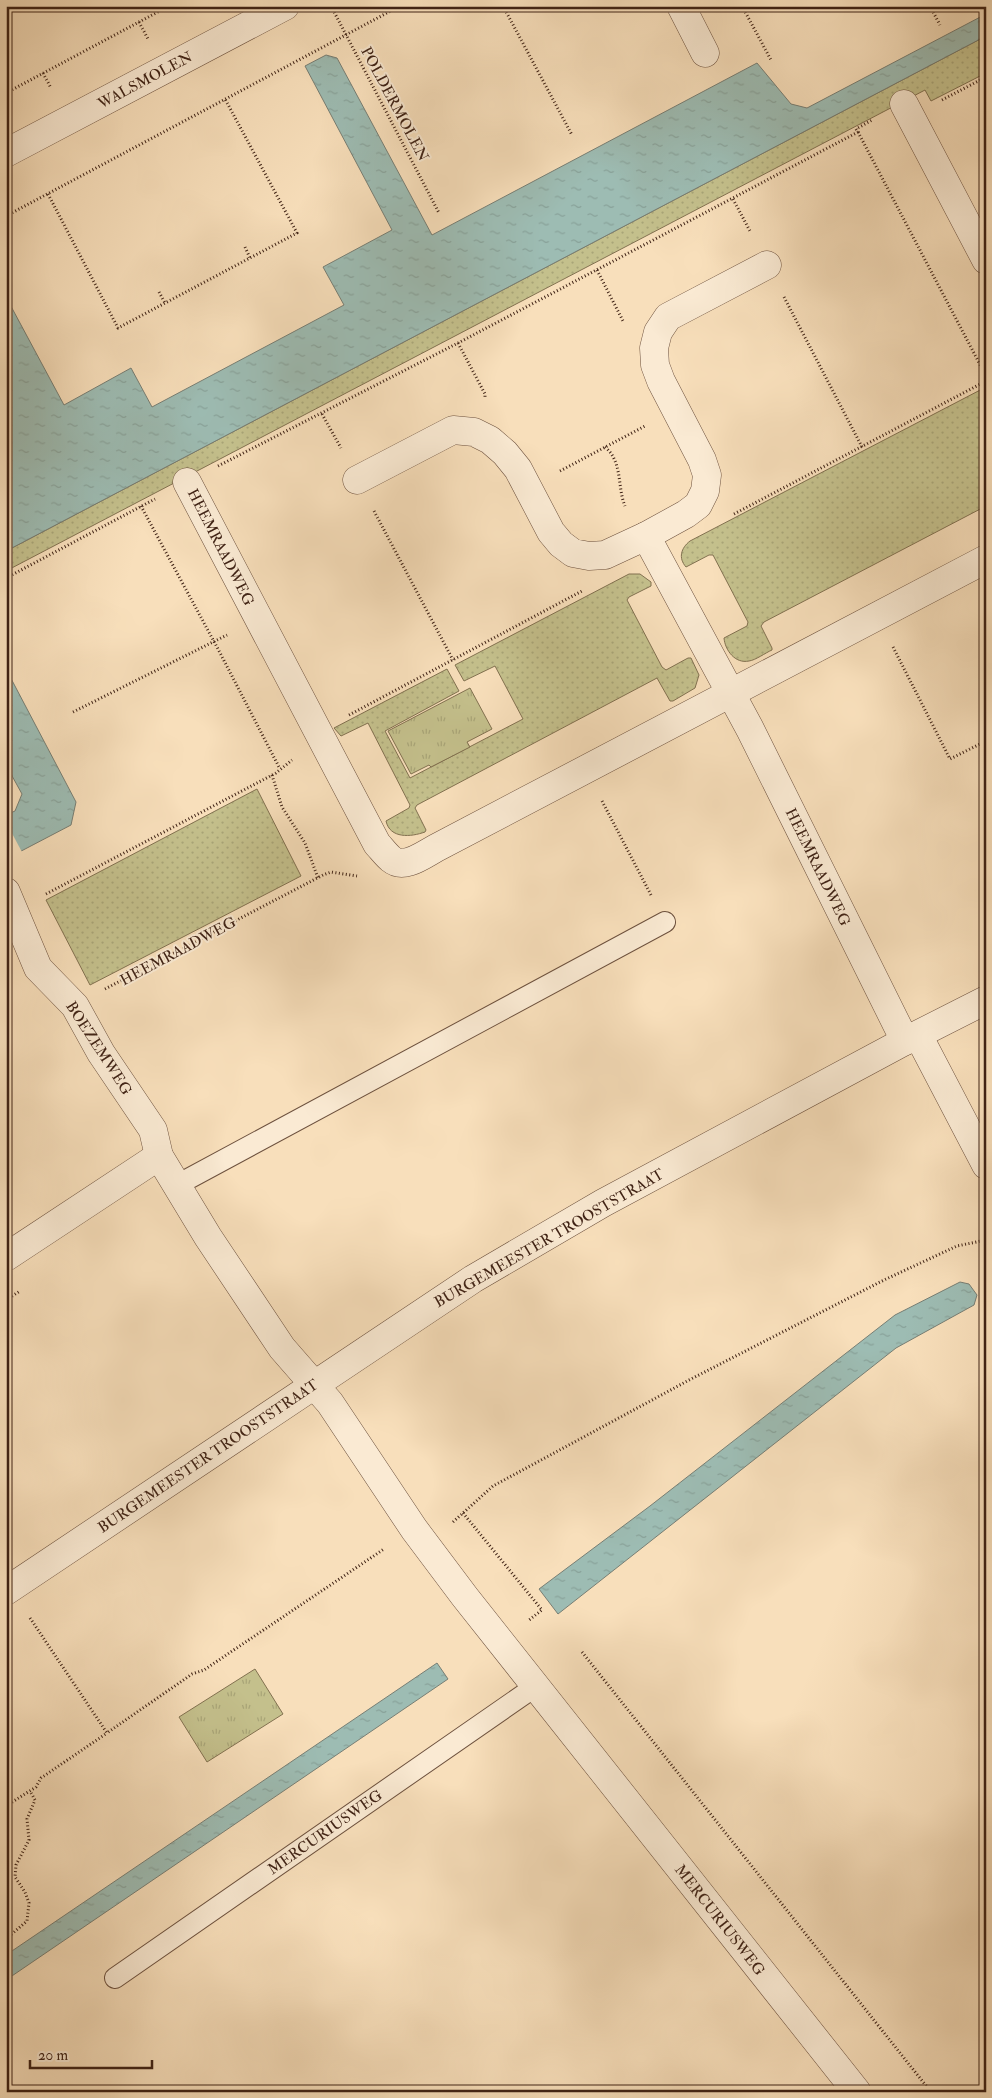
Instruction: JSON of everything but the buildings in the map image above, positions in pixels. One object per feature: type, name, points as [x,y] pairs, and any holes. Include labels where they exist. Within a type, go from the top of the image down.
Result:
[{"type":"street","name":"WALSMOLEN","points":[[6,153],[285,6]]},
{"type":"street","points":[[681,6],[706,53]]},
{"type":"street","points":[[907,110],[986,260]]},
{"type":"street","points":[[357,480],[453,430],[474,432],[490,440],[514,464],[551,532],[573,553],[589,556],[605,555],[646,536],[686,514],[698,505],[705,491],[707,475],[702,460],[655,365],[654,348],[658,332],[668,317],[767,265]]},
{"type":"street","name":"HEEMRAADWEG","points":[[187,482],[377,844],[391,860]]},
{"type":"street","name":"HEEMRAADWEG","points":[[646,536],[911,1038],[986,1164]]},
{"type":"street","points":[[391,860],[401,864],[410,861],[986,559]]},
{"type":"street","name":"BOEZEMWEG","points":[[10,901],[38,968],[75,1006],[101,1054],[153,1130],[159,1156],[208,1237],[282,1348],[314,1385]]},
{"type":"street","name":"BURGEMEESTER TROOSTSTRAAT","points":[[8,1590],[473,1280],[603,1203],[911,1038],[986,1000]]},
{"type":"street","points":[[6,1257],[159,1156]]},
{"type":"street","name":"MERCURIUSWEG","points":[[314,1385],[330,1403],[421,1538],[848,2089]]},
{"type":"lane","points":[[177,1185],[665,922]]},
{"type":"lane","name":"MERCURIUSWEG","points":[[115,1978],[536,1686]]},
{"type":"path","points":[[6,93],[168,6]]},
{"type":"path","name":"POLDERMOLEN","points":[[331,6],[439,213]]},
{"type":"path","points":[[6,216],[400,6]]},
{"type":"path","points":[[503,6],[572,135]]},
{"type":"path","points":[[742,6],[771,60]]},
{"type":"path","points":[[930,6],[940,25]]},
{"type":"path","points":[[986,77],[856,129],[986,376]]},
{"type":"path","points":[[48,194],[118,328],[297,233],[225,99]]},
{"type":"path","points":[[187,482],[322,414],[858,132]]},
{"type":"path","points":[[733,198],[862,446]]},
{"type":"path","points":[[245,247],[250,258]]},
{"type":"path","points":[[597,270],[623,321],[654,348]]},
{"type":"path","points":[[159,292],[165,303]]},
{"type":"path","points":[[458,343],[485,394],[490,440]]},
{"type":"path","points":[[705,491],[734,514],[986,381]]},
{"type":"path","points":[[528,488],[676,410]]},
{"type":"path","points":[[322,414],[453,661]]},
{"type":"path","points":[[605,447],[616,461],[624,505],[646,536]]},
{"type":"path","name":"HEEMRAADWEG","points":[[6,578],[187,482]]},
{"type":"path","points":[[141,506],[280,769]]},
{"type":"path","points":[[10,901],[135,847],[272,775],[320,735],[582,592],[589,556]]},
{"type":"path","points":[[877,616],[950,759],[986,741]]},
{"type":"path","points":[[73,712],[258,619]]},
{"type":"path","points":[[586,770],[665,922]]},
{"type":"path","points":[[272,775],[282,807],[305,843],[318,878]]},
{"type":"path","name":"HEEMRAADWEG","points":[[75,1006],[318,878],[331,872],[360,876],[391,860]]},
{"type":"path","points":[[6,1806],[36,1787],[41,1778],[192,1674],[204,1670],[462,1513],[493,1486],[691,1379],[884,1280],[957,1246],[986,1240]]},
{"type":"path","points":[[462,1513],[542,1610],[501,1643]]},
{"type":"path","points":[[8,1590],[107,1733]]},
{"type":"path","points":[[582,1652],[931,2092]]},
{"type":"path","points":[[6,1939],[27,1921],[29,1903],[25,1892],[15,1877],[16,1865],[29,1840],[27,1820],[35,1800],[30,1791]]},
{"type":"green space","points":[[986,36],[986,73],[931,101],[925,90],[6,571],[6,557],[10,549]]},
{"type":"green space","points":[[986,387],[986,506],[764,622],[761,626],[772,650],[749,661],[735,658],[726,647],[724,638],[747,626],[748,622],[713,555],[709,555],[686,567],[681,557],[687,544]]},
{"type":"green space","points":[[629,574],[640,574],[651,582],[651,586],[629,597],[627,600],[662,667],[666,670],[691,658],[699,675],[695,688],[670,701],[657,678],[417,805],[415,808],[426,830],[425,832],[414,835],[402,835],[392,831],[386,821],[409,808],[410,805],[368,723],[341,736],[334,728],[447,669],[459,691],[385,731],[410,778],[523,719],[495,666],[464,681],[455,665]]},
{"type":"green space","points":[[470,688],[492,729],[467,742],[470,747],[431,767],[429,765],[411,774],[388,731]]},
{"type":"green space","points":[[257,789],[301,876],[90,985],[46,900]]},
{"type":"green space","points":[[255,1669],[283,1714],[207,1762],[179,1717]]},
{"type":"water","points":[[986,14],[986,36],[10,549],[6,557],[6,297],[64,405],[131,368],[152,407],[344,305],[323,267],[392,230],[305,66],[326,55],[337,58],[432,235],[757,63],[791,104],[807,108]]},
{"type":"water","points":[[6,669],[76,802],[71,825],[6,859],[6,815],[15,811],[22,794],[6,765]]},
{"type":"water","points":[[960,1282],[969,1284],[977,1295],[974,1305],[896,1348],[558,1614],[539,1589],[650,1506],[895,1315]]},
{"type":"water","points":[[437,1663],[448,1679],[6,1980],[6,1955]]},
{"type":"pier","points":[[6,822],[23,854],[6,862]]}]
